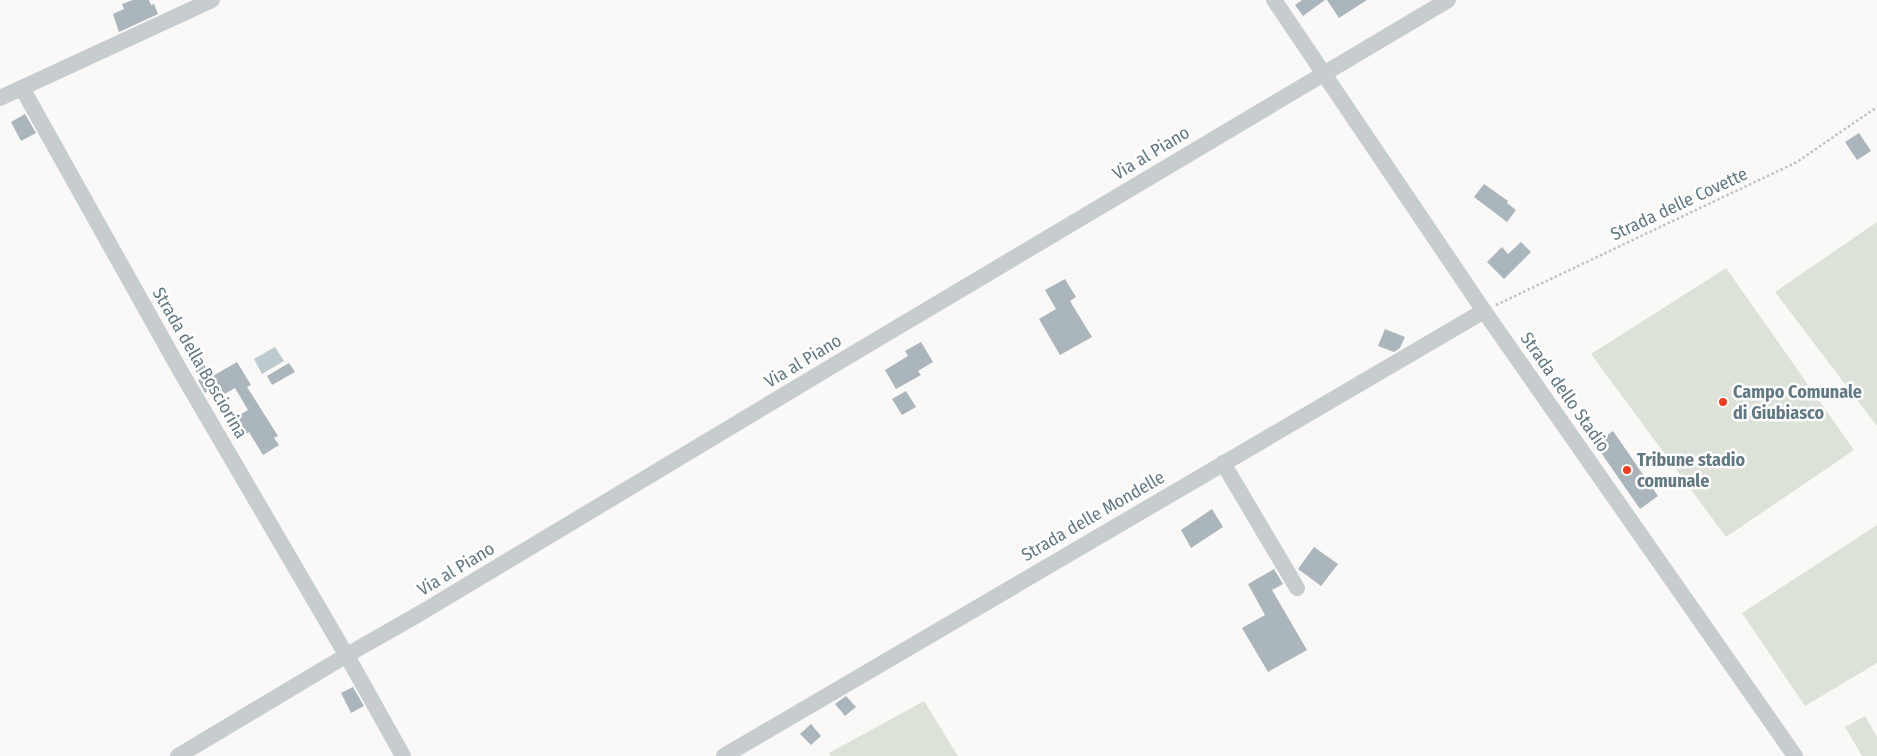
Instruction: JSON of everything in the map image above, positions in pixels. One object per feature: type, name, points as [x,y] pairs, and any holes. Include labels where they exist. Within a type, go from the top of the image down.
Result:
[{"type":"street","points":[[0,98],[212,0]]},
{"type":"street","name":"Strada dello Stadio","points":[[1274,0],[1484,311],[1795,756]]},
{"type":"street","name":"Via al Piano","points":[[178,756],[1448,0]]},
{"type":"street","name":"Strada della Bosciorina","points":[[22,88],[180,372],[347,655],[403,756]]},
{"type":"street","name":"Strada delle Mondelle","points":[[724,756],[1484,311]]},
{"type":"street","points":[[1223,463],[1297,588]]},
{"type":"path","name":"Strada delle Covette","points":[[1484,311],[1797,162],[1877,107]]},
{"type":"shaded area","points":[[1877,222],[1877,426],[1775,292]]},
{"type":"shaded area","name":"Campo Comunale di Giubiasco","points":[[1726,268],[1854,450],[1726,537],[1591,354]]},
{"type":"shaded area","points":[[275,347],[284,361],[262,374],[254,359]]},
{"type":"shaded area","points":[[1877,525],[1877,663],[1805,706],[1742,613]]},
{"type":"shaded area","points":[[924,701],[958,756],[831,756],[829,753]]},
{"type":"shaded area","points":[[1865,716],[1877,737],[1877,756],[1862,756],[1845,727]]},
{"type":"building","points":[[133,0],[149,0],[151,5],[154,4],[158,14],[119,32],[113,14],[124,9],[122,4]]},
{"type":"building","points":[[1302,0],[1325,0],[1303,16],[1295,5]]},
{"type":"building","points":[[1327,0],[1367,0],[1339,18]]},
{"type":"building","points":[[25,114],[36,133],[21,141],[11,122]]},
{"type":"building","points":[[1859,133],[1871,151],[1857,160],[1845,142]]},
{"type":"building","points":[[1484,184],[1508,201],[1507,203],[1516,210],[1507,222],[1474,197]]},
{"type":"building","points":[[1521,242],[1531,252],[1504,279],[1487,262],[1502,247],[1508,254]]},
{"type":"building","points":[[1065,279],[1076,297],[1070,301],[1092,337],[1060,355],[1039,319],[1056,309],[1045,290]]},
{"type":"building","points":[[1385,329],[1405,337],[1400,348],[1394,352],[1378,346]]},
{"type":"building","points":[[921,342],[933,362],[918,371],[921,375],[896,389],[885,370],[908,356],[905,351]]},
{"type":"building","points":[[196,349],[211,377],[237,362],[251,385],[247,387],[278,436],[274,438],[279,445],[263,455],[249,432],[246,434],[236,417],[248,410],[235,388],[216,399],[210,389],[205,393],[187,354]]},
{"type":"building","points":[[289,363],[295,372],[272,385],[267,376]]},
{"type":"building","points":[[906,391],[916,407],[902,415],[892,399]]},
{"type":"building","name":"Tribune stadio comunale","points":[[1613,431],[1658,496],[1640,509],[1595,444]]},
{"type":"building","points":[[1212,509],[1223,527],[1191,548],[1181,530]]},
{"type":"building","points":[[1314,547],[1338,564],[1321,586],[1298,569]]},
{"type":"building","points":[[1274,569],[1283,584],[1272,590],[1307,650],[1268,672],[1242,628],[1265,615],[1248,584]]},
{"type":"building","points":[[353,687],[364,706],[351,713],[341,693]]},
{"type":"building","points":[[846,696],[856,707],[845,716],[835,704]]},
{"type":"building","points":[[811,724],[821,736],[811,745],[800,734]]},
{"type":"place","name":"Campo Comunale di Giubiasco","points":[[1723,402]]},
{"type":"place","name":"Tribune stadio comunale","points":[[1627,470]]}]
